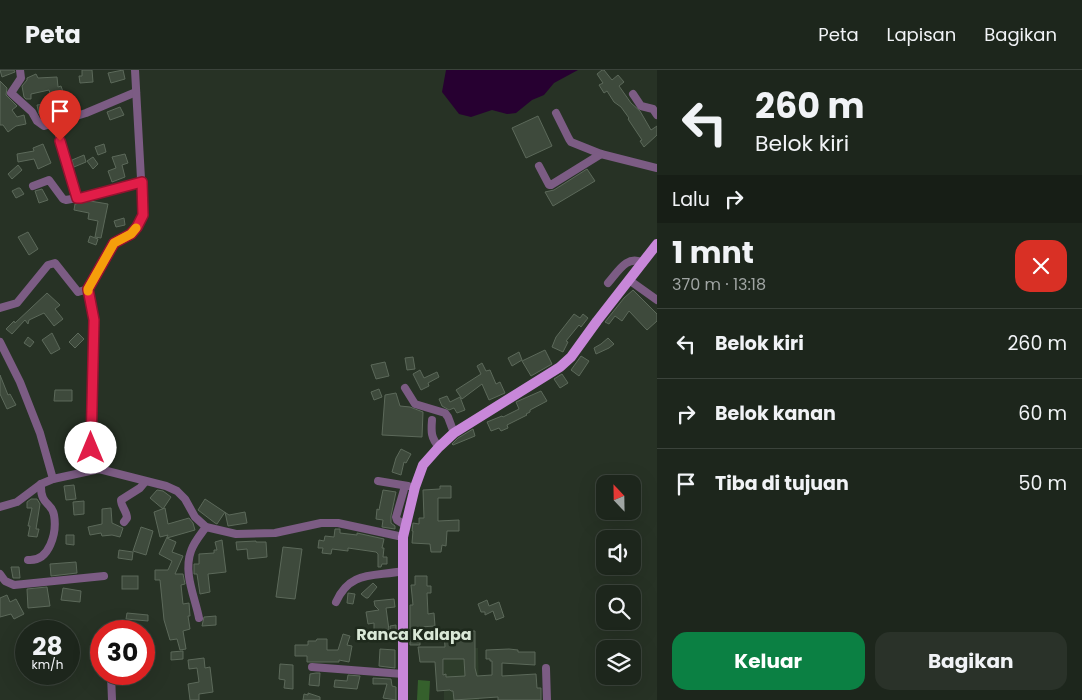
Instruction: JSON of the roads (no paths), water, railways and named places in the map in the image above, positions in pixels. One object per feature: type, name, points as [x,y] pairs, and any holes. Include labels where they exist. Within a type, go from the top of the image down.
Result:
[{"type":"main road","points":[[403,700],[403,537],[410,486],[424,465],[454,433],[560,368],[572,357],[657,244]]},
{"type":"street","points":[[20,70],[21,78],[11,93],[44,126],[56,124],[136,92]]},
{"type":"street","points":[[99,469],[93,459],[91,448],[94,320],[88,289],[114,243],[131,234],[143,215],[135,70]]},
{"type":"street","points":[[633,94],[642,106],[653,109],[657,115]]},
{"type":"street","points":[[556,113],[568,139],[601,154],[657,168]]},
{"type":"street","points":[[56,124],[77,198]]},
{"type":"street","points":[[539,166],[549,185],[551,185],[601,154]]},
{"type":"street","points":[[33,186],[49,180],[63,199],[66,200],[81,198],[142,182]]},
{"type":"street","points":[[608,283],[632,259],[643,262]]},
{"type":"street","points":[[0,308],[17,303],[52,262],[55,263],[78,292],[88,289]]},
{"type":"street","points":[[629,280],[657,300]]},
{"type":"street","points":[[0,342],[24,391],[40,433],[52,479]]},
{"type":"street","points":[[406,388],[415,404],[445,413],[448,416],[454,433]]},
{"type":"street","points":[[432,420],[431,434],[439,447]]},
{"type":"street","points":[[0,507],[17,502],[41,484],[52,479],[99,469],[166,486],[177,491],[185,499],[195,517],[206,527],[236,534],[275,533],[321,523],[338,523],[403,537]]},
{"type":"street","points":[[378,481],[410,486]]},
{"type":"street","points":[[124,522],[127,514],[121,500],[140,488],[145,482]]},
{"type":"street","points":[[28,560],[35,560],[43,555],[49,547],[54,530],[53,511],[41,497],[41,484]]},
{"type":"street","points":[[199,618],[190,586],[189,558],[191,548],[206,527]]},
{"type":"street","points":[[336,602],[346,585],[356,579],[403,571]]},
{"type":"street","points":[[0,574],[5,581],[14,585],[104,576]]},
{"type":"street","points":[[312,667],[403,674]]},
{"type":"street","points":[[546,668],[547,700]]},
{"type":"street","points":[[111,685],[112,700]]},
{"type":"district","name":"Ranca Kalapa","points":[[414,634]]}]
